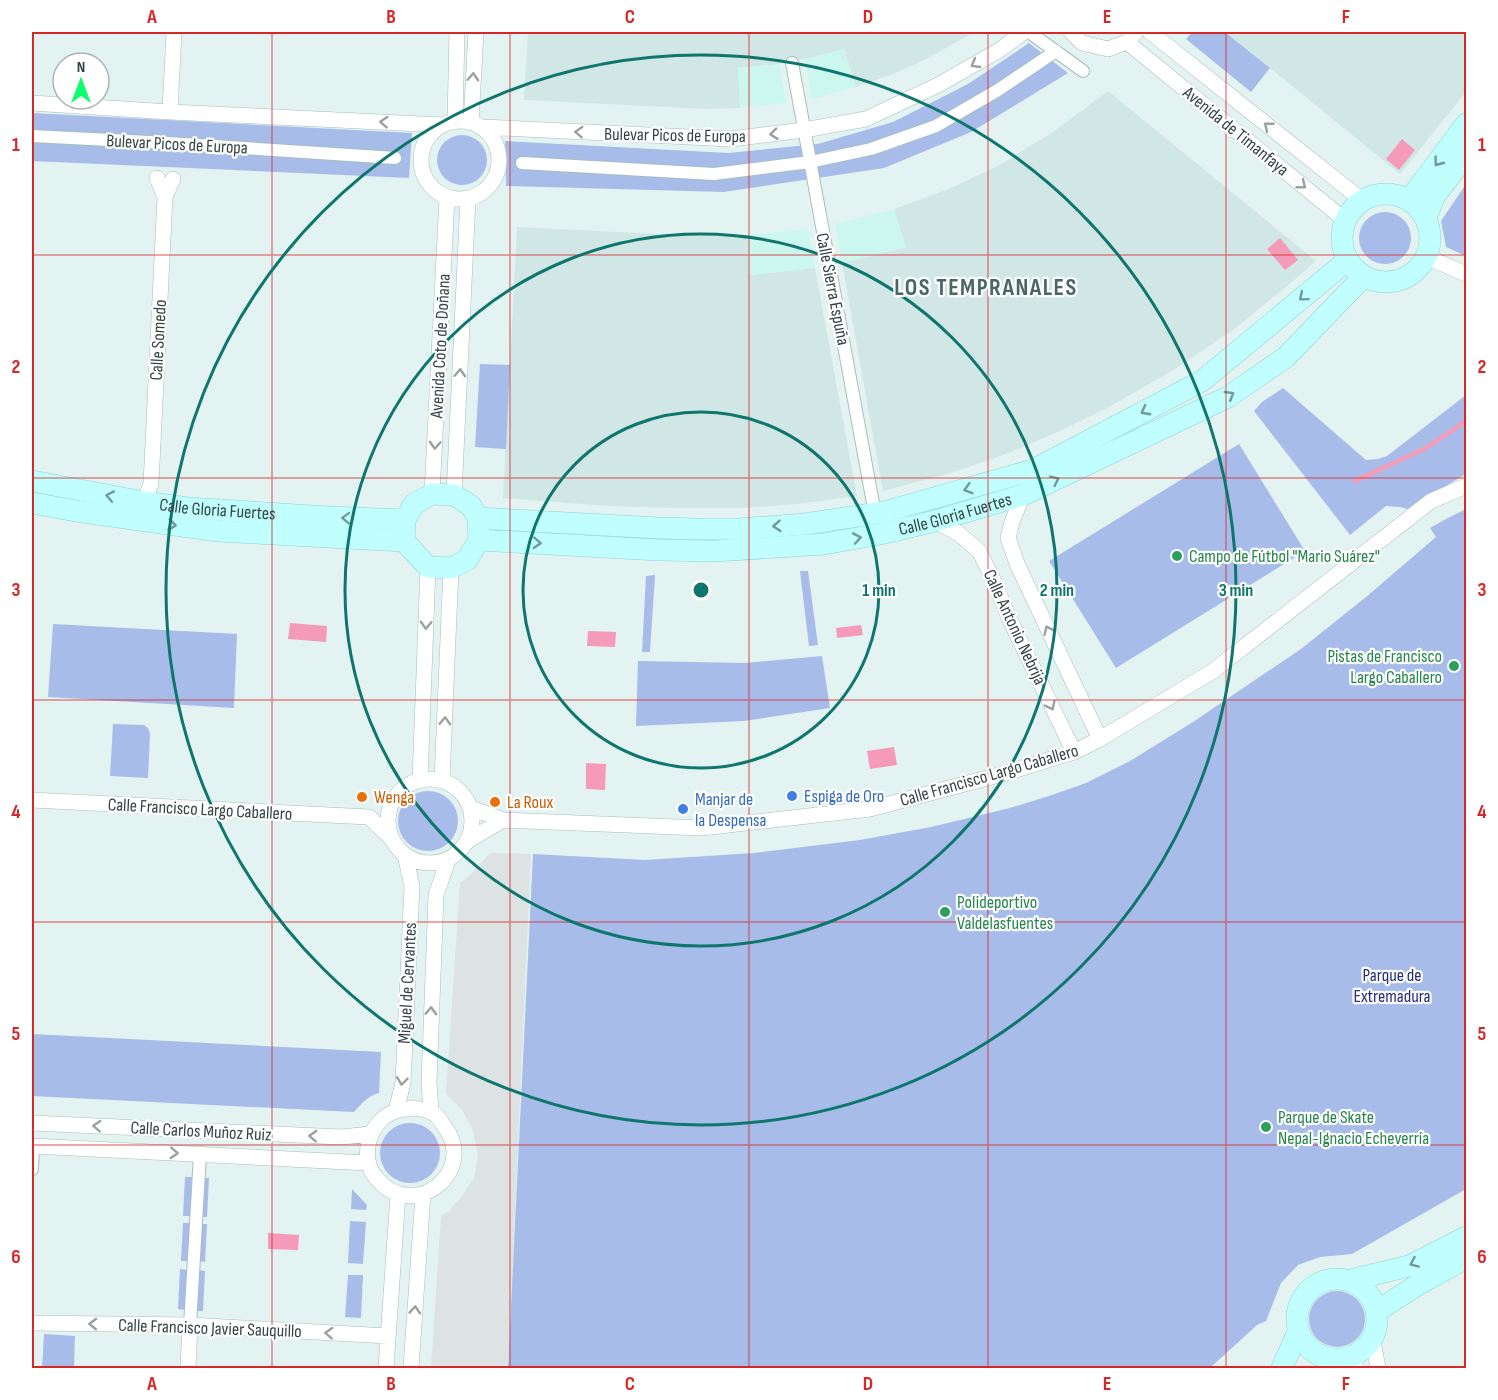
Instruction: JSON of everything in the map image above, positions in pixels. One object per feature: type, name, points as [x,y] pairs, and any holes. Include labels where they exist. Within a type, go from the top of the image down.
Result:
[{"type":"main road","points":[[1409,200],[1467,124]]},
{"type":"main road","points":[[1426,218],[1434,197],[1467,155]]},
{"type":"main road","points":[[1374,196],[1398,196],[1409,200],[1426,218],[1430,231],[1427,257],[1420,267],[1399,280],[1387,283],[1374,281],[1364,276],[1348,260],[1343,248],[1342,234],[1346,221],[1363,201],[1374,196]]},
{"type":"main road","name":"Calle Gloria Fuertes","points":[[478,519],[658,528],[738,529],[805,524],[875,514],[1033,470],[1202,381],[1348,260]]},
{"type":"main road","name":"Calle Gloria Fuertes","points":[[479,540],[659,550],[770,549],[824,544],[880,534],[935,521],[1023,495],[1228,397],[1287,357],[1364,276]]},
{"type":"main road","name":"Calle Gloria Fuertes","points":[[32,481],[152,497],[188,508],[328,517],[404,530]]},
{"type":"main road","points":[[432,494],[454,495],[471,506],[478,519],[479,540],[467,560],[451,568],[428,567],[404,530],[414,504],[432,494]]},
{"type":"main road","name":"Calle Gloria Fuertes","points":[[32,503],[218,531],[404,530]]},
{"type":"main road","points":[[1351,1280],[1365,1290],[1373,1301],[1377,1311],[1378,1331],[1373,1341],[1354,1364],[1338,1360],[1317,1363],[1316,1354],[1307,1346],[1297,1327],[1297,1312],[1307,1291],[1328,1280],[1337,1278],[1351,1280],[1409,1266],[1467,1237]]},
{"type":"main road","points":[[1377,1311],[1419,1284],[1467,1258]]},
{"type":"main road","points":[[1282,1368],[1298,1332]]},
{"type":"street","points":[[170,112],[174,32]]},
{"type":"street","points":[[449,123],[457,32]]},
{"type":"street","points":[[476,32],[476,125]]},
{"type":"street","name":"Bulevar Picos de Europa","points":[[476,125],[731,139],[804,130],[866,119],[938,85],[998,51],[1024,32]]},
{"type":"street","points":[[1029,32],[1083,71]]},
{"type":"street","points":[[1071,32],[1082,43],[1108,49],[1132,37]]},
{"type":"street","name":"Avenida de Timanfaya","points":[[1150,32],[1363,201]]},
{"type":"street","name":"Avenida de Timanfaya","points":[[1132,37],[1346,221]]},
{"type":"street","points":[[522,163],[714,174],[810,162],[871,149],[936,126],[998,90],[1056,51]]},
{"type":"street","name":"Calle Sierra Espuña","points":[[792,63],[875,514]]},
{"type":"street","name":"Bulevar Picos de Europa","points":[[32,103],[170,112],[449,123]]},
{"type":"street","points":[[449,123],[476,125],[497,146],[497,174],[482,194],[468,199],[447,198],[436,191],[423,175],[421,158],[427,139],[449,123]]},
{"type":"street","name":"Bulevar Picos de Europa","points":[[32,136],[395,158]]},
{"type":"street","points":[[157,178],[165,197]]},
{"type":"street","name":"Calle Somedo","points":[[152,497],[165,197],[173,179]]},
{"type":"street","name":"Avenida Coto de Doñana","points":[[432,494],[447,198]]},
{"type":"street","name":"Avenida Coto de Doñana","points":[[454,495],[468,199]]},
{"type":"street","points":[[1427,257],[1467,274]]},
{"type":"street","name":"Calle Francisco Largo Caballero","points":[[471,808],[503,820],[702,828],[870,809],[1006,773],[1074,752],[1101,739],[1213,671],[1431,501],[1467,486]]},
{"type":"street","name":"Calle Antonio Nebrija","points":[[1023,495],[1008,538],[1018,566],[1101,739]]},
{"type":"street","name":"Calle Antonio Nebrija","points":[[935,521],[957,533],[979,551],[1074,752]]},
{"type":"street","points":[[420,780],[428,567]]},
{"type":"street","points":[[442,780],[451,568]]},
{"type":"street","points":[[431,778],[442,780],[458,789],[471,808],[473,825],[469,840],[460,852],[448,860],[425,864],[405,855],[390,837],[369,818],[406,786],[431,778]]},
{"type":"street","points":[[390,837],[388,818],[394,798]]},
{"type":"street","name":"Calle Francisco Largo Caballero","points":[[32,800],[369,818]]},
{"type":"street","points":[[469,840],[503,820]]},
{"type":"street","name":"Miguel de Cervantes","points":[[396,1111],[403,1083],[412,886],[405,855]]},
{"type":"street","name":"Miguel de Cervantes","points":[[431,1112],[429,1083],[436,895],[448,860]]},
{"type":"street","points":[[414,1108],[431,1112],[450,1132],[455,1153],[452,1168],[437,1188],[413,1196],[398,1194],[385,1187],[374,1177],[368,1163],[367,1149],[371,1134],[377,1124],[396,1111],[414,1108]]},
{"type":"street","name":"Calle Carlos Muñoz Ruiz","points":[[32,1123],[341,1137],[371,1134]]},
{"type":"street","points":[[32,1146],[32,1169]]},
{"type":"street","name":"Calle Carlos Muñoz Ruiz","points":[[32,1146],[368,1163]]},
{"type":"street","points":[[188,1368],[200,1155]]},
{"type":"street","points":[[387,1368],[398,1194]]},
{"type":"street","points":[[411,1368],[423,1194]]},
{"type":"street","name":"Calle Francisco Javier Sauquillo","points":[[32,1323],[190,1326],[388,1336]]},
{"type":"street","points":[[1373,1341],[1378,1368]]},
{"type":"shaded area","points":[[528,32],[975,32],[924,60],[856,87],[844,49],[779,64],[738,68],[740,108],[707,109],[524,100]]},
{"type":"shaded area","points":[[1226,32],[1466,32],[1466,92],[1400,174]]},
{"type":"shaded area","points":[[844,49],[856,87],[812,99],[805,59]]},
{"type":"shaded area","points":[[779,64],[786,103],[740,108],[738,68]]},
{"type":"shaded area","points":[[1108,91],[1316,261],[1233,330],[1175,369],[1111,406],[1006,454],[951,473],[883,491],[842,263],[905,247],[894,209],[946,190],[998,166],[1053,132]]},
{"type":"shaded area","points":[[1402,139],[1415,150],[1399,170],[1386,159]]},
{"type":"shaded area","points":[[894,209],[906,247],[842,263],[835,224]]},
{"type":"shaded area","points":[[517,227],[701,236],[748,235],[750,275],[815,268],[857,496],[746,508],[609,506],[503,498]]},
{"type":"shaded area","points":[[808,229],[815,268],[750,275],[748,235]]},
{"type":"shaded area","points":[[1280,238],[1298,260],[1285,270],[1267,249]]},
{"type":"shaded area","points":[[290,623],[327,626],[326,642],[288,639]]},
{"type":"shaded area","points":[[861,625],[863,635],[837,638],[836,628]]},
{"type":"shaded area","points":[[588,631],[616,632],[615,647],[587,646]]},
{"type":"shaded area","points":[[894,747],[897,765],[870,769],[867,751]]},
{"type":"shaded area","points":[[586,763],[606,764],[605,790],[586,789]]},
{"type":"shaded area","points":[[490,853],[531,854],[508,1368],[431,1368],[441,1216],[460,1199],[474,1178],[478,1157],[473,1130],[462,1110],[446,1094],[460,883]]},
{"type":"shaded area","points":[[268,1233],[299,1235],[298,1250],[268,1249]]},
{"type":"green space","points":[[1192,32],[1225,32],[1270,68],[1251,92],[1186,39]]},
{"type":"green space","points":[[1029,43],[1068,73],[971,132],[884,168],[723,192],[506,186],[505,141],[728,153],[818,144],[893,122],[968,84]]},
{"type":"green space","points":[[32,113],[412,133],[409,178],[32,161]]},
{"type":"green space","points":[[467,135],[480,142],[486,150],[486,170],[480,178],[472,184],[457,185],[444,178],[438,170],[437,155],[444,142],[452,136]]},
{"type":"green space","points":[[1466,184],[1466,256],[1446,247],[1441,221]]},
{"type":"green space","points":[[1385,212],[1395,214],[1403,220],[1409,228],[1411,238],[1409,248],[1403,256],[1395,262],[1385,264],[1375,262],[1367,256],[1361,248],[1359,238],[1361,228],[1367,220],[1375,214]]},
{"type":"green space","points":[[480,364],[510,365],[506,449],[475,447]]},
{"type":"green space","points":[[1283,388],[1366,460],[1387,456],[1466,395],[1466,474],[1407,509],[1386,506],[1350,535],[1254,411],[1262,402]]},
{"type":"green space","name":"Campo de Fútbol \"Mario Suárez\"","points":[[1239,444],[1305,551],[1116,668],[1049,561]]},
{"type":"green space","name":"Polideportivo Valdelasfuentes","points":[[1466,509],[1466,1189],[1352,1254],[1320,1257],[1298,1265],[1281,1283],[1266,1321],[1257,1325],[1210,1368],[508,1368],[533,854],[645,860],[754,853],[860,840],[931,827],[1010,808],[1086,783],[1130,761],[1193,722],[1301,649],[1436,537],[1430,528]]},
{"type":"green space","points":[[800,571],[808,571],[818,645],[809,646]]},
{"type":"green space","points":[[655,575],[650,652],[642,652],[646,576]]},
{"type":"green space","points":[[53,624],[237,634],[234,708],[48,697]]},
{"type":"green space","points":[[822,656],[830,708],[744,721],[636,726],[638,661],[746,663]]},
{"type":"green space","points":[[113,724],[144,725],[148,728],[150,734],[148,778],[110,776]]},
{"type":"green space","points":[[422,791],[434,791],[445,796],[453,804],[458,821],[456,833],[445,846],[434,851],[422,851],[411,846],[403,838],[398,827],[398,815],[403,804],[411,796]]},
{"type":"green space","points":[[32,1034],[381,1052],[379,1093],[368,1098],[354,1112],[32,1096]]},
{"type":"green space","points":[[410,1123],[431,1132],[440,1153],[431,1174],[410,1183],[389,1174],[380,1153],[389,1132]]},
{"type":"green space","points":[[185,1177],[192,1177],[190,1216],[183,1216]]},
{"type":"green space","points":[[204,1178],[209,1178],[207,1217],[201,1217]]},
{"type":"green space","points":[[352,1189],[367,1205],[366,1210],[351,1209]]},
{"type":"green space","points":[[350,1221],[366,1222],[363,1264],[348,1263]]},
{"type":"green space","points":[[183,1223],[190,1223],[188,1261],[181,1261]]},
{"type":"green space","points":[[201,1224],[207,1224],[205,1262],[199,1261]]},
{"type":"green space","points":[[180,1269],[187,1270],[186,1310],[178,1309]]},
{"type":"green space","points":[[199,1270],[205,1271],[203,1311],[197,1311]]},
{"type":"green space","points":[[348,1275],[363,1275],[361,1318],[345,1317]]},
{"type":"green space","points":[[1337,1291],[1348,1293],[1357,1299],[1363,1308],[1365,1319],[1363,1330],[1357,1339],[1348,1345],[1337,1347],[1326,1345],[1317,1339],[1311,1330],[1309,1319],[1311,1308],[1317,1299],[1326,1293]]},
{"type":"green space","points":[[44,1334],[75,1336],[74,1368],[42,1368]]},
{"type":"waterway","points":[[1355,481],[1426,448],[1466,421]]},
{"type":"place","name":"Campo de Fútbol \"Mario Suárez\"","points":[[1177,556]]},
{"type":"place","name":"Pistas de Francisco Largo Caballero","points":[[1454,666]]},
{"type":"place","name":"Espiga de Oro","points":[[792,796]]},
{"type":"place","name":"Wenga","points":[[362,797]]},
{"type":"place","name":"La Roux","points":[[495,802]]},
{"type":"place","name":"Manjar de la Despensa","points":[[683,809]]},
{"type":"place","name":"Polideportivo Valdelasfuentes","points":[[945,912]]},
{"type":"place","name":"Parque de Skate Nepal-Ignacio Echeverría","points":[[1266,1127]]},
{"type":"district","name":"LOS TEMPRANALES","points":[[986,287]]},
{"type":"park label","name":"Parque de Extremadura","points":[[1392,985]]}]
